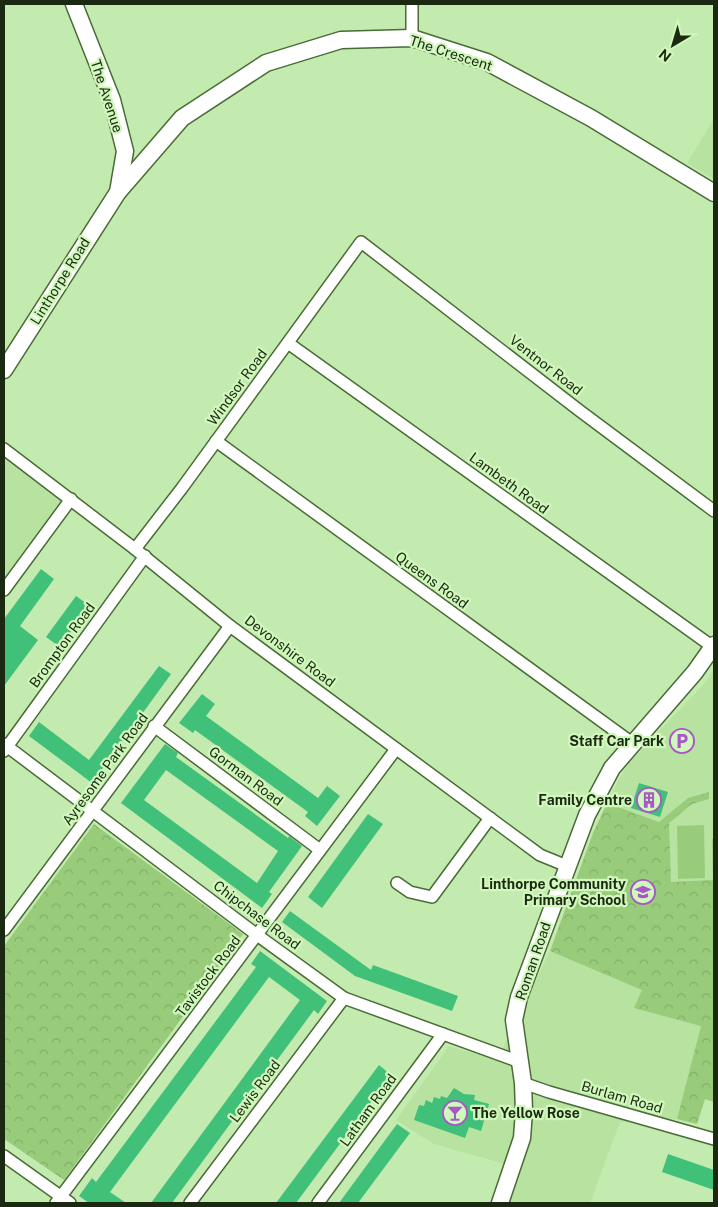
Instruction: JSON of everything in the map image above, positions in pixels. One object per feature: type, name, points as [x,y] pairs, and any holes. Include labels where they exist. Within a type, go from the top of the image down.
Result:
[{"type":"street","name":"The Avenue","points":[[74,4],[112,100],[125,151],[118,192]]},
{"type":"street","points":[[412,4],[412,38]]},
{"type":"street","name":"The Crescent","points":[[118,192],[182,118],[266,63],[341,40],[412,38],[487,62],[591,118],[714,193]]},
{"type":"street","name":"Linthorpe Road","points":[[4,370],[118,192]]},
{"type":"street","name":"Windsor Road","points":[[135,548],[362,242]]},
{"type":"street","name":"Ventnor Road","points":[[362,242],[714,511]]},
{"type":"street","name":"Lambeth Road","points":[[288,343],[714,646]]},
{"type":"street","name":"Queens Road","points":[[216,441],[632,743]]},
{"type":"street","name":"Devonshire Road","points":[[4,449],[135,548],[230,626],[396,749],[540,855],[567,866]]},
{"type":"street","points":[[4,590],[71,499]]},
{"type":"street","name":"Brompton Road","points":[[5,747],[145,556]]},
{"type":"street","name":"Ayresome Park Road","points":[[4,930],[230,626]]},
{"type":"street","name":"Roman Road","points":[[500,1203],[522,1138],[524,1111],[523,1083],[514,1020],[519,997],[567,866],[587,815],[612,768],[695,672],[714,646]]},
{"type":"street","name":"Gorman Road","points":[[154,726],[320,850]]},
{"type":"street","name":"Chipchase Road","points":[[5,747],[344,998],[520,1062]]},
{"type":"street","name":"Tavistock Road","points":[[63,1201],[257,935],[396,749]]},
{"type":"street","points":[[397,883],[410,892],[432,897],[490,818]]},
{"type":"street","name":"Lewis Road","points":[[190,1203],[344,998]]},
{"type":"street","name":"Latham Road","points":[[318,1203],[443,1034]]},
{"type":"street","name":"Burlam Road","points":[[523,1083],[714,1138]]},
{"type":"street","points":[[4,1156],[63,1201]]},
{"type":"shaded area","points":[[714,119],[714,179],[687,163]]},
{"type":"shaded area","points":[[4,449],[71,499],[4,590]]},
{"type":"shaded area","points":[[714,668],[714,1102],[705,1099],[697,1124],[677,1119],[620,1122],[590,1203],[504,1203],[505,1164],[434,1144],[396,1120],[449,1046],[497,1060],[550,951],[593,833],[618,781],[629,763],[705,683]]},
{"type":"green space","name":"Linthorpe Community Primary School","points":[[709,792],[709,799],[692,804],[669,823],[671,882],[713,880],[712,839],[714,839],[714,1102],[705,1099],[697,1124],[677,1119],[701,1026],[634,1008],[642,990],[550,951],[593,833],[607,803],[659,822],[688,798]]},
{"type":"green space","points":[[94,824],[243,934],[64,1180],[4,1139],[4,946]]},
{"type":"green space","points":[[704,825],[705,878],[678,879],[677,826]]},
{"type":"building","points":[[41,569],[54,579],[20,626],[38,640],[4,686],[4,619]]},
{"type":"building","points":[[76,596],[90,606],[60,647],[46,637]]},
{"type":"building","points":[[159,666],[171,674],[92,783],[29,736],[39,722],[89,760]]},
{"type":"building","points":[[202,694],[215,704],[206,716],[318,798],[327,786],[340,796],[317,826],[305,816],[308,812],[195,730],[193,733],[179,723]]},
{"type":"building","points":[[165,744],[178,753],[176,757],[288,838],[289,836],[302,846],[269,892],[272,894],[262,908],[121,803]],"holes":[[[166,770],[278,851],[257,883],[144,800]]]},
{"type":"building","name":"Family Centre","points":[[639,783],[668,792],[660,817],[631,808]]},
{"type":"building","points":[[368,814],[383,824],[322,908],[308,897]]},
{"type":"building","points":[[290,911],[371,970],[373,965],[458,996],[452,1011],[355,976],[282,922]]},
{"type":"building","points":[[260,951],[327,1001],[318,1014],[314,1010],[172,1203],[151,1203],[300,1000],[269,977],[110,1192],[126,1203],[89,1203],[79,1196],[92,1178],[96,1182],[256,967],[251,964]]},
{"type":"building","points":[[379,1065],[391,1075],[296,1203],[276,1203]]},
{"type":"building","points":[[454,1088],[464,1094],[475,1095],[474,1100],[489,1104],[481,1131],[469,1127],[465,1138],[414,1120],[419,1105],[424,1106],[426,1100],[432,1103],[434,1097],[440,1099],[441,1096],[447,1098]]},
{"type":"building","points":[[397,1124],[410,1133],[358,1203],[339,1203]]},
{"type":"building","points":[[668,1154],[714,1170],[714,1190],[662,1172]]},
{"type":"place","name":"Staff Car Park","points":[[682,741]]},
{"type":"place","name":"Family Centre","points":[[649,800]]},
{"type":"place","name":"Linthorpe Community Primary School","points":[[643,892]]},
{"type":"place","name":"The Yellow Rose","points":[[455,1113]]}]
